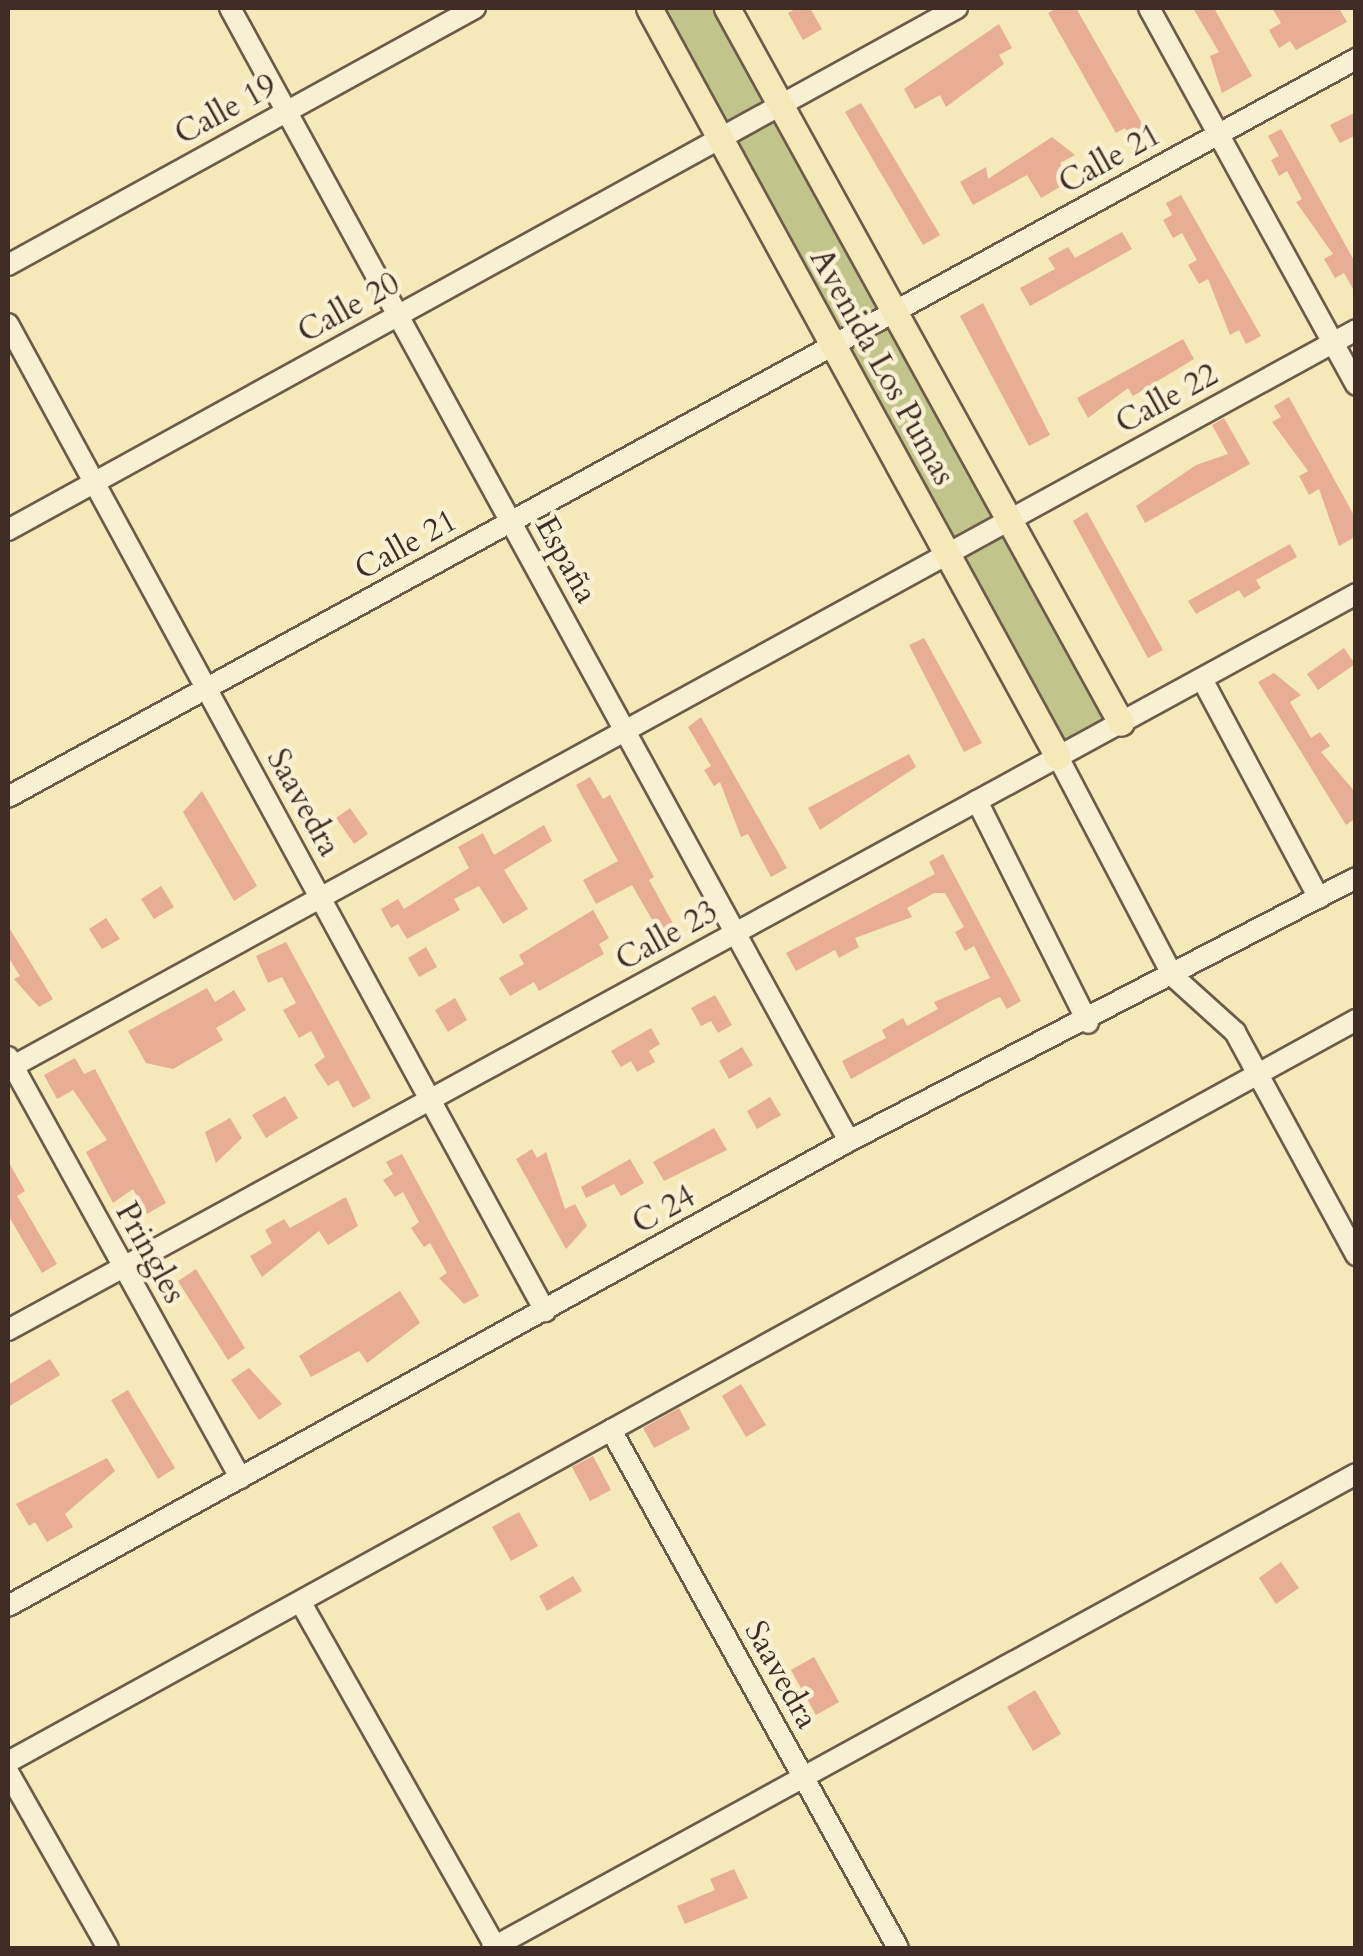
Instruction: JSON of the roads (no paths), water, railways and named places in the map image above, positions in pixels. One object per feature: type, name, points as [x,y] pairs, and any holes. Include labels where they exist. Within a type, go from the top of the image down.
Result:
[{"type":"main road","name":"Avenida Los Pumas","points":[[649,8],[1058,757]]},
{"type":"main road","name":"Avenida Los Pumas","points":[[727,8],[1121,724]]},
{"type":"street","name":"España","points":[[230,8],[849,1141]]},
{"type":"street","name":"Calle 19","points":[[8,265],[474,8]]},
{"type":"street","points":[[780,104],[957,8]]},
{"type":"street","points":[[1149,8],[1356,385]]},
{"type":"street","name":"Calle 21","points":[[8,797],[1356,59]]},
{"type":"street","name":"Calle 20","points":[[8,530],[780,104]]},
{"type":"street","name":"Saavedra","points":[[8,324],[545,1312]]},
{"type":"street","name":"Calle 22","points":[[9,1064],[320,898],[1356,330]]},
{"type":"street","name":"Calle 23","points":[[8,1330],[1356,594]]},
{"type":"street","points":[[1202,679],[1319,898]]},
{"type":"street","points":[[1058,757],[1173,976],[1236,1032],[1356,1255]]},
{"type":"street","points":[[977,801],[1088,1023]]},
{"type":"street","name":"C 24","points":[[8,1606],[849,1141],[1088,1023],[1356,878]]},
{"type":"street","points":[[8,1762],[1356,1020]]},
{"type":"street","name":"Pringles","points":[[9,1064],[240,1478]]},
{"type":"street","name":"Saavedra","points":[[611,1430],[898,1948]]},
{"type":"street","points":[[301,1602],[494,1948],[1356,1474]]},
{"type":"street","points":[[8,1772],[108,1948]]}]
